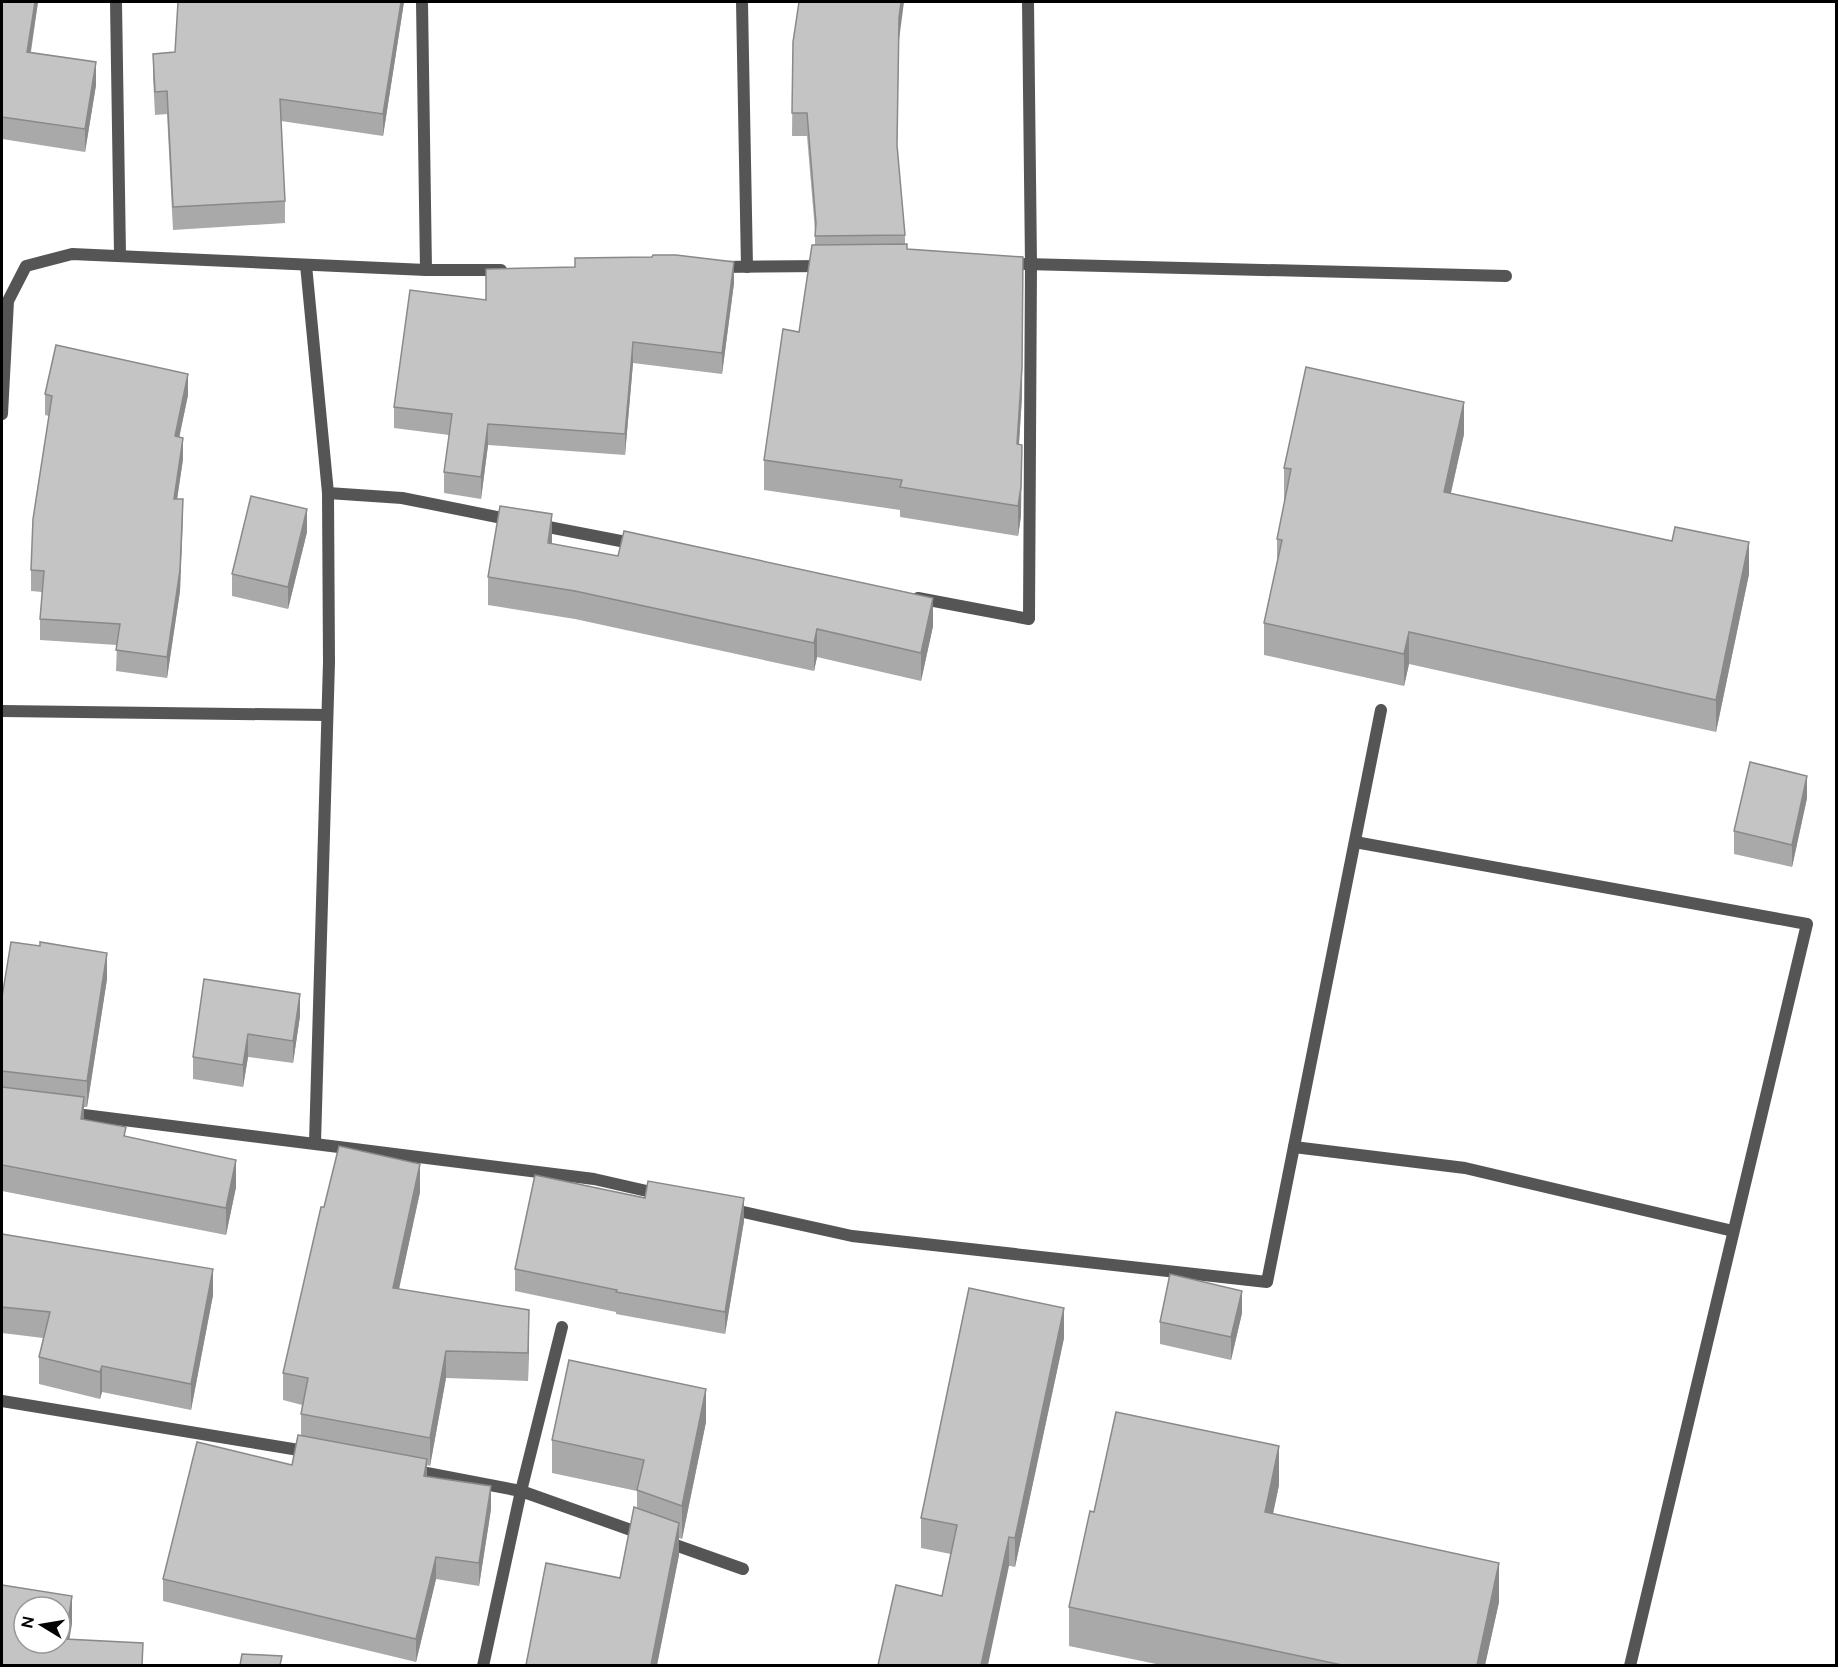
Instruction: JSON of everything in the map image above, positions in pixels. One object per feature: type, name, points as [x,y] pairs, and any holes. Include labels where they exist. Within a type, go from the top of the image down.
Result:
[{"type":"street","points":[[116,2],[120,255]]},
{"type":"street","points":[[422,2],[426,270]]},
{"type":"street","points":[[742,2],[747,267]]},
{"type":"street","points":[[901,595],[1029,620],[1031,264],[1028,2]]},
{"type":"street","points":[[2,414],[8,301],[26,266],[72,254],[426,270],[509,270]]},
{"type":"street","points":[[1007,264],[1506,276]]},
{"type":"street","points":[[306,265],[328,493],[329,662],[315,1143]]},
{"type":"street","points":[[712,267],[842,266]]},
{"type":"street","points":[[328,493],[402,498],[646,545]]},
{"type":"street","points":[[717,1207],[852,1236],[1267,1282],[1381,710]]},
{"type":"street","points":[[2,711],[327,715]]},
{"type":"street","points":[[1355,842],[1807,924],[1630,1665]]},
{"type":"street","points":[[60,1112],[594,1179],[672,1197]]},
{"type":"street","points":[[1294,1147],[1465,1168],[1733,1231]]},
{"type":"street","points":[[483,1665],[521,1491],[562,1328]]},
{"type":"street","points":[[2,1401],[326,1455]]},
{"type":"street","points":[[395,1467],[521,1491],[743,1569]]},
{"type":"building","points":[[2,2],[35,2],[27,52],[96,62],[85,129],[2,117]]},
{"type":"building","points":[[178,2],[401,2],[383,114],[280,99],[285,201],[173,207],[167,91],[155,92],[153,54],[175,52]]},
{"type":"building","points":[[799,2],[901,2],[897,145],[905,235],[815,236],[816,223],[807,113],[792,113],[793,42]]},
{"type":"building","points":[[907,244],[907,249],[1023,257],[1022,367],[1017,444],[1022,445],[1018,506],[900,487],[902,480],[764,460],[783,329],[799,332],[812,245]]},
{"type":"building","points":[[653,255],[676,255],[734,262],[722,353],[633,342],[625,434],[488,424],[481,477],[444,472],[452,414],[394,407],[410,290],[486,300],[486,269],[575,267],[575,258],[652,257]]},
{"type":"building","points":[[56,345],[188,374],[175,436],[183,438],[174,499],[183,499],[180,570],[167,657],[116,650],[120,624],[40,619],[44,571],[31,570],[33,519],[52,396],[45,394]]},
{"type":"building","points":[[1306,367],[1464,402],[1444,492],[1672,541],[1675,527],[1749,542],[1716,700],[1409,632],[1404,654],[1264,623],[1282,540],[1277,539],[1291,469],[1284,468]]},
{"type":"building","points":[[251,496],[307,509],[288,587],[232,574]]},
{"type":"building","points":[[500,506],[552,514],[548,543],[618,556],[624,531],[933,598],[921,653],[817,629],[814,643],[575,591],[488,577]]},
{"type":"building","points":[[1750,762],[1807,776],[1792,845],[1734,831]]},
{"type":"building","points":[[11,942],[40,946],[40,942],[107,953],[87,1081],[2,1071],[2,997]]},
{"type":"building","points":[[204,979],[300,994],[293,1041],[248,1034],[243,1065],[193,1057]]},
{"type":"building","points":[[2,1087],[84,1097],[81,1119],[126,1127],[124,1136],[236,1160],[226,1208],[2,1165]]},
{"type":"building","points":[[339,1146],[420,1164],[393,1288],[529,1310],[528,1353],[446,1351],[430,1438],[301,1414],[308,1378],[283,1373],[321,1207],[324,1207]]},
{"type":"building","points":[[535,1175],[645,1198],[648,1181],[744,1198],[725,1312],[616,1292],[617,1290],[515,1269]]},
{"type":"building","points":[[2,1234],[213,1269],[191,1384],[102,1366],[100,1372],[39,1357],[50,1312],[2,1307]]},
{"type":"building","points":[[1170,1274],[1242,1291],[1231,1337],[1160,1322]]},
{"type":"building","points":[[969,1288],[1064,1308],[1015,1538],[1009,1537],[981,1665],[878,1665],[896,1585],[942,1596],[957,1525],[921,1518]]},
{"type":"building","points":[[569,1360],[706,1389],[682,1506],[637,1490],[644,1460],[552,1440]]},
{"type":"building","points":[[1116,1412],[1279,1446],[1265,1512],[1499,1563],[1477,1665],[1342,1665],[1069,1607],[1090,1511],[1094,1512]]},
{"type":"building","points":[[298,1435],[427,1459],[424,1476],[491,1486],[479,1563],[436,1557],[416,1639],[163,1579],[197,1442],[292,1465]]},
{"type":"building","points":[[634,1507],[679,1523],[651,1665],[526,1665],[546,1563],[620,1578]]},
{"type":"building","points":[[2,1585],[66,1595],[12,1595],[12,1655],[72,1655],[72,1639],[143,1643],[142,1665],[2,1665]]},
{"type":"building","points":[[242,1654],[282,1656],[280,1665],[240,1665]]}]
